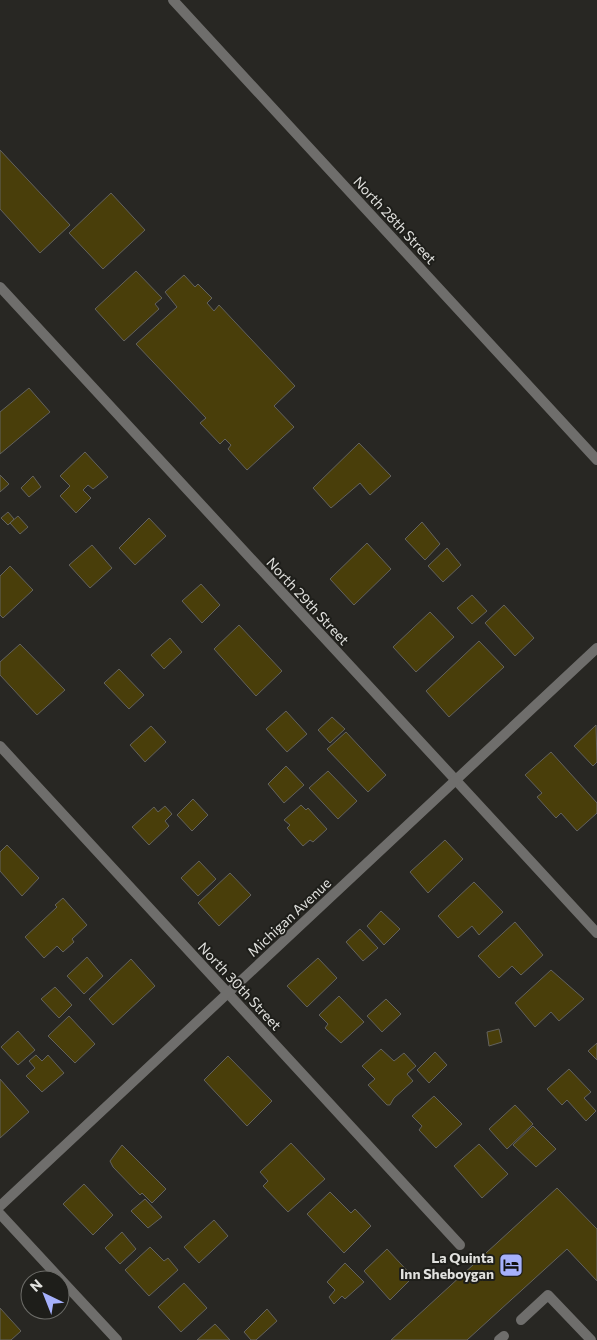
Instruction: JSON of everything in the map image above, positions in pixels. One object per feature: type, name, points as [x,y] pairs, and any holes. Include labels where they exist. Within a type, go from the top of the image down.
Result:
[{"type":"street","name":"North 28th Street","points":[[173,0],[597,460]]},
{"type":"street","name":"North 29th Street","points":[[0,287],[597,933]]},
{"type":"street","name":"Michigan Avenue","points":[[0,1206],[597,648]]},
{"type":"street","name":"North 30th Street","points":[[0,746],[460,1245]]},
{"type":"street","points":[[0,1214],[117,1340]]},
{"type":"street","points":[[521,1320],[548,1295],[586,1338]]},
{"type":"building","points":[[0,150],[70,225],[40,253],[0,209]]},
{"type":"building","points":[[111,193],[145,230],[103,269],[69,233]]},
{"type":"building","points":[[136,271],[162,298],[155,304],[159,309],[124,341],[95,309]]},
{"type":"building","points":[[184,275],[195,287],[198,284],[212,298],[207,303],[214,311],[219,305],[295,386],[274,406],[294,427],[247,470],[228,449],[231,445],[225,439],[220,444],[200,423],[206,418],[136,344],[177,307],[165,292]]},
{"type":"building","points":[[29,388],[50,412],[0,454],[0,412]]},
{"type":"building","points":[[359,443],[391,476],[370,495],[360,483],[331,508],[313,488]]},
{"type":"building","points":[[85,452],[108,477],[93,489],[88,485],[83,490],[91,498],[76,513],[60,496],[70,486],[60,476]]},
{"type":"building","points":[[0,475],[9,484],[0,492]]},
{"type":"building","points":[[33,476],[41,487],[29,497],[21,488]]},
{"type":"building","points":[[8,512],[14,519],[8,525],[1,518]]},
{"type":"building","points":[[18,516],[28,527],[20,534],[10,523]]},
{"type":"building","points":[[149,518],[166,536],[135,565],[119,548]]},
{"type":"building","points":[[422,522],[440,544],[425,560],[405,539]]},
{"type":"building","points":[[367,543],[391,569],[354,605],[330,579]]},
{"type":"building","points":[[92,545],[112,568],[90,588],[69,565]]},
{"type":"building","points":[[447,548],[461,565],[443,582],[428,566]]},
{"type":"building","points":[[10,566],[33,590],[3,618],[0,615],[0,576]]},
{"type":"building","points":[[201,584],[220,605],[202,623],[182,601]]},
{"type":"building","points":[[472,595],[487,611],[472,624],[457,608]]},
{"type":"building","points":[[504,605],[534,638],[515,656],[485,623]]},
{"type":"building","points":[[430,612],[454,637],[416,672],[393,647]]},
{"type":"building","points":[[239,625],[282,671],[256,696],[214,649]]},
{"type":"building","points":[[170,638],[182,652],[164,669],[151,655]]},
{"type":"building","points":[[479,641],[504,667],[449,717],[426,691]]},
{"type":"building","points":[[20,644],[65,690],[37,715],[0,675],[0,662]]},
{"type":"building","points":[[119,669],[144,695],[129,709],[104,683]]},
{"type":"building","points":[[286,711],[307,734],[287,752],[266,729]]},
{"type":"building","points":[[332,717],[345,729],[330,743],[318,730]]},
{"type":"building","points":[[596,725],[597,762],[593,766],[574,746]]},
{"type":"building","points":[[151,726],[166,742],[145,762],[130,745]]},
{"type":"building","points":[[346,732],[386,775],[368,792],[327,749]]},
{"type":"building","points":[[551,752],[597,803],[597,813],[577,831],[561,813],[556,818],[537,797],[542,793],[525,775]]},
{"type":"building","points":[[286,766],[304,785],[284,803],[268,784]]},
{"type":"building","points":[[328,771],[357,801],[338,819],[309,788]]},
{"type":"building","points":[[193,799],[208,815],[192,831],[177,815]]},
{"type":"building","points":[[301,805],[306,810],[308,808],[327,829],[313,842],[310,840],[303,846],[287,828],[290,825],[284,820]]},
{"type":"building","points":[[165,806],[172,814],[165,821],[169,826],[149,845],[132,827],[154,807],[158,812]]},
{"type":"building","points":[[445,840],[463,859],[428,893],[410,872]]},
{"type":"building","points":[[7,845],[39,878],[22,896],[0,871],[0,852]]},
{"type":"building","points":[[199,861],[216,879],[198,896],[181,878]]},
{"type":"building","points":[[230,873],[251,895],[219,926],[198,903]]},
{"type":"building","points":[[474,882],[503,912],[479,935],[472,926],[458,938],[438,916]]},
{"type":"building","points":[[63,898],[87,925],[72,939],[74,942],[63,952],[57,946],[44,958],[25,937],[57,907],[55,905]]},
{"type":"building","points":[[381,911],[400,929],[384,945],[367,926]]},
{"type":"building","points":[[515,922],[543,955],[521,975],[512,966],[499,978],[478,956]]},
{"type":"building","points":[[360,929],[378,948],[363,961],[346,942]]},
{"type":"building","points":[[87,957],[103,976],[84,994],[67,976]]},
{"type":"building","points":[[318,958],[337,978],[307,1007],[287,986]]},
{"type":"building","points":[[131,959],[155,986],[113,1025],[89,999]]},
{"type":"building","points":[[551,970],[584,999],[559,1021],[551,1012],[535,1027],[515,1003]]},
{"type":"building","points":[[55,987],[72,1005],[59,1018],[41,999]]},
{"type":"building","points":[[339,996],[364,1022],[341,1043],[325,1028],[328,1024],[319,1015]]},
{"type":"building","points":[[386,999],[401,1014],[382,1032],[367,1016]]},
{"type":"building","points":[[69,1016],[95,1044],[75,1063],[48,1036]]},
{"type":"building","points":[[499,1029],[502,1042],[489,1046],[487,1032]]},
{"type":"building","points":[[18,1031],[35,1050],[18,1065],[1,1047]]},
{"type":"building","points":[[597,1043],[597,1060],[588,1051]]},
{"type":"building","points":[[381,1049],[394,1061],[404,1053],[416,1066],[407,1074],[413,1081],[394,1098],[390,1105],[387,1105],[368,1085],[375,1079],[362,1066]]},
{"type":"building","points":[[435,1052],[447,1065],[429,1083],[417,1070]]},
{"type":"building","points":[[36,1055],[42,1061],[48,1055],[64,1073],[42,1092],[26,1076],[35,1068],[29,1061]]},
{"type":"building","points":[[228,1056],[272,1101],[247,1126],[204,1080]]},
{"type":"building","points":[[569,1069],[591,1092],[584,1098],[596,1111],[586,1121],[567,1100],[562,1105],[547,1089]]},
{"type":"building","points":[[0,1079],[29,1112],[0,1138]]},
{"type":"building","points":[[434,1096],[462,1124],[436,1148],[419,1130],[422,1126],[412,1116]]},
{"type":"building","points":[[515,1105],[533,1124],[507,1149],[489,1129]]},
{"type":"building","points":[[533,1126],[556,1149],[536,1167],[513,1145]]},
{"type":"building","points":[[291,1143],[325,1179],[288,1212],[263,1186],[268,1181],[260,1172]]},
{"type":"building","points":[[479,1144],[508,1174],[482,1198],[454,1166]]},
{"type":"building","points":[[122,1145],[166,1189],[152,1203],[142,1193],[140,1195],[113,1167],[110,1161]]},
{"type":"building","points":[[84,1184],[113,1215],[93,1235],[63,1204]]},
{"type":"building","name":"La Quinta Inn Sheboygan","points":[[557,1188],[597,1229],[597,1281],[567,1249],[467,1340],[391,1340]]},
{"type":"building","points":[[330,1192],[351,1213],[355,1209],[371,1226],[344,1253],[307,1214]]},
{"type":"building","points":[[145,1199],[162,1217],[148,1228],[131,1211]]},
{"type":"building","points":[[214,1220],[228,1236],[199,1263],[184,1247]]},
{"type":"building","points":[[122,1232],[136,1249],[120,1264],[105,1248]]},
{"type":"building","points":[[150,1247],[164,1261],[168,1258],[178,1270],[149,1296],[125,1270]]},
{"type":"building","points":[[387,1249],[413,1277],[390,1300],[364,1271]]},
{"type":"building","points":[[345,1263],[364,1282],[345,1299],[342,1296],[334,1304],[329,1297],[335,1290],[327,1282]]},
{"type":"building","points":[[184,1283],[207,1308],[181,1332],[158,1307]]},
{"type":"building","points":[[0,1308],[21,1331],[11,1340],[0,1340]]},
{"type":"building","points":[[267,1309],[277,1321],[256,1340],[251,1340],[244,1332]]},
{"type":"building","points":[[215,1324],[230,1340],[197,1340]]},
{"type":"place","name":"La Quinta Inn Sheboygan","points":[[511,1265]]}]
